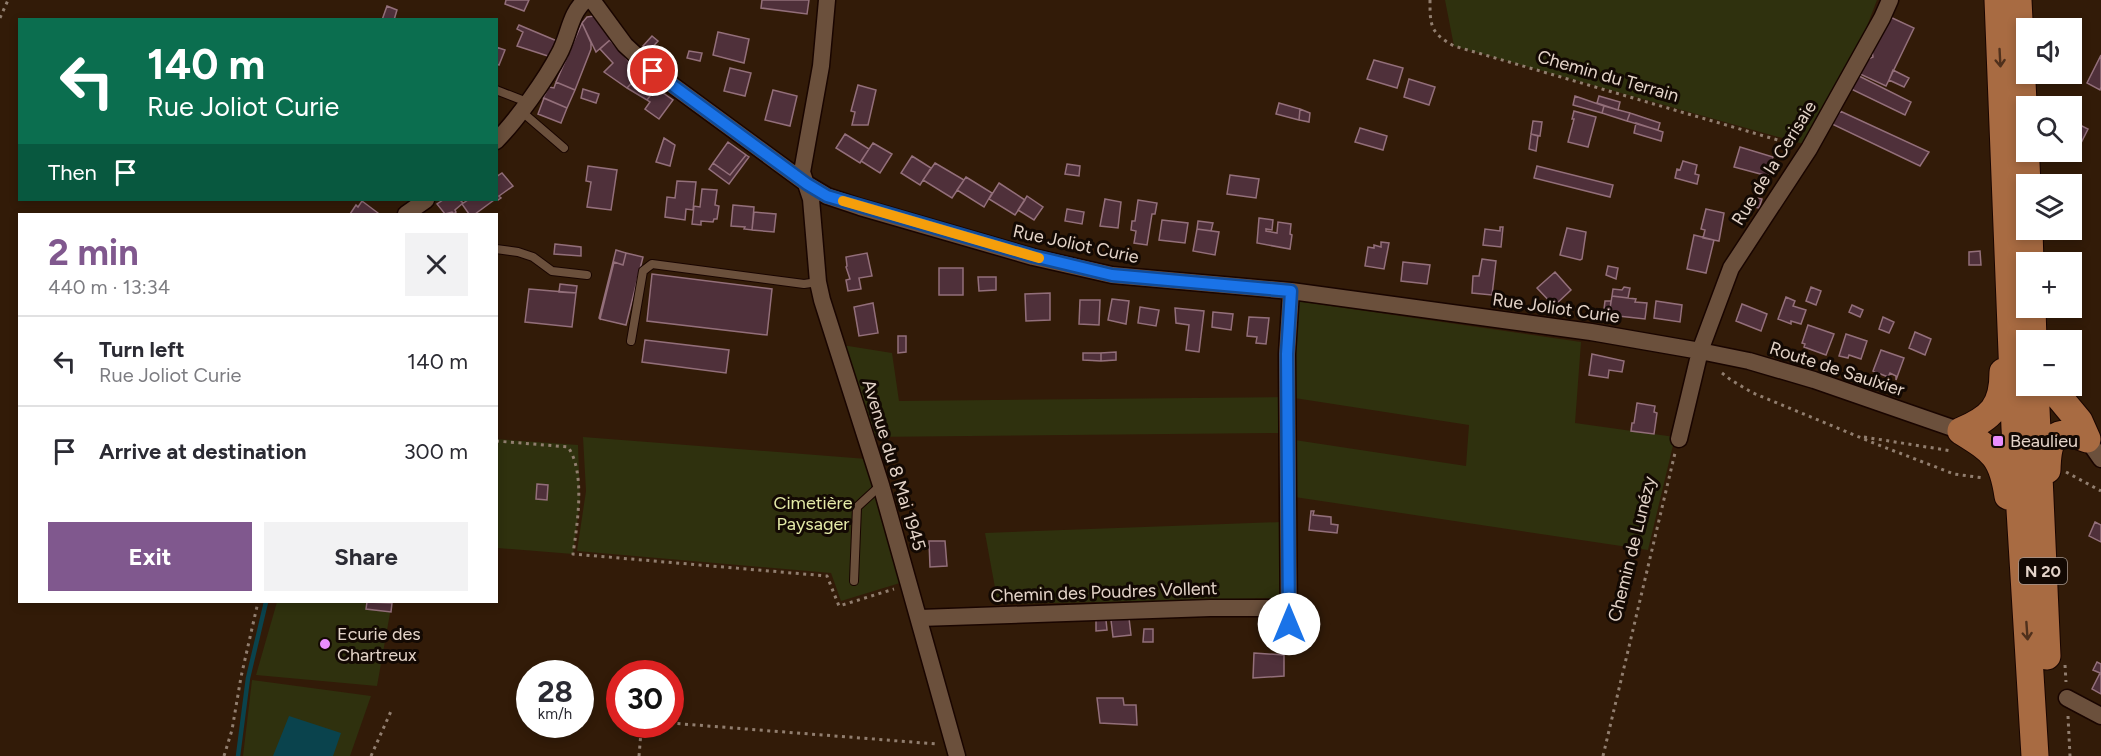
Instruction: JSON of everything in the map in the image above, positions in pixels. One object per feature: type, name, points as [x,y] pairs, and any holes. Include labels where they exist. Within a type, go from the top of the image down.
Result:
[{"type":"highway","name":"N 20","points":[[1998,0],[2015,428],[2052,756]]},
{"type":"highway","points":[[2018,0],[2027,174]]},
{"type":"highway","points":[[1960,431],[1990,415],[2001,398],[2002,391],[2003,122]]},
{"type":"highway","name":"N 20","points":[[2035,396],[2035,756]]},
{"type":"highway","points":[[2058,396],[2079,421],[2094,449]]},
{"type":"highway","points":[[1960,431],[1992,451],[2005,477],[2035,593]]},
{"type":"highway","points":[[2035,593],[2047,453],[2051,440],[2060,433],[2072,433],[2094,449]]},
{"type":"street","points":[[498,138],[524,106],[560,53],[578,6],[586,0]]},
{"type":"street","name":"Rue Joliot Curie","points":[[592,0],[625,45],[653,71],[807,184],[827,196],[860,207],[1033,256],[1112,275],[1291,291],[1591,332],[1700,351]]},
{"type":"street","name":"Avenue du 8 Mai 1945","points":[[828,0],[821,66],[802,172],[812,199],[818,282],[881,485],[956,751]]},
{"type":"street","name":"Rue de la Cerisaie","points":[[1700,351],[1731,268],[1809,149],[1890,0]]},
{"type":"street","points":[[407,213],[425,201]]},
{"type":"street","points":[[1289,640],[1287,354],[1291,291]]},
{"type":"street","points":[[1679,440],[1700,351]]},
{"type":"street","name":"Route de Saulxier","points":[[1700,351],[1749,361],[1814,380],[1960,431]]},
{"type":"street","name":"Chemin des Poudres Vollent","points":[[920,618],[1210,608],[1289,608]]},
{"type":"street","points":[[2067,698],[2101,716]]},
{"type":"lane","points":[[498,91],[524,106],[564,148]]},
{"type":"lane","points":[[498,249],[533,257],[552,271],[586,275]]},
{"type":"lane","points":[[631,341],[643,271],[652,264],[804,284],[818,282]]},
{"type":"lane","points":[[854,581],[857,507],[881,485]]},
{"type":"path","points":[[0,18],[8,0]]},
{"type":"path","name":"Chemin du Terrain","points":[[1430,0],[1430,22],[1438,37],[1454,46],[1809,149]]},
{"type":"path","points":[[1700,351],[1731,380],[1753,393],[1954,474],[1992,479]]},
{"type":"path","points":[[1859,436],[1957,451],[1960,431]]},
{"type":"path","name":"Chemin de Lunézy","points":[[1603,756],[1679,440]]},
{"type":"path","points":[[498,441],[568,447],[573,455],[580,501],[573,554],[827,576],[839,606],[910,585]]},
{"type":"path","points":[[2065,472],[2101,491]]},
{"type":"path","points":[[224,756],[232,730],[258,603]]},
{"type":"path","points":[[371,756],[392,709]]},
{"type":"path","points":[[684,724],[956,751]]},
{"type":"path","points":[[639,756],[640,738]]},
{"type":"green space","points":[[1445,0],[1877,0],[1864,34],[1839,77],[1807,145],[1454,46]]},
{"type":"green space","points":[[1296,301],[1581,342],[1575,423],[1675,437],[1648,550],[1288,496],[1288,439],[1466,466],[1469,425],[1288,397],[1280,433],[869,437],[842,345],[892,353],[899,401],[1287,397]]},
{"type":"green space","name":"Cimetière Paysager","points":[[583,437],[867,459],[900,583],[841,601],[831,573],[577,551],[586,491]]},
{"type":"green space","points":[[498,439],[578,445],[580,501],[573,554],[498,548]]},
{"type":"green space","points":[[1281,522],[1289,598],[998,604],[985,533]]},
{"type":"green space","name":"Ecurie des Chartreux","points":[[277,603],[392,603],[377,686],[256,675]]},
{"type":"green space","points":[[252,680],[371,696],[350,756],[243,756]]},
{"type":"water","points":[[289,716],[341,733],[333,756],[273,756]]},
{"type":"building","points":[[506,0],[529,0],[524,11],[505,4]]},
{"type":"building","points":[[762,0],[809,0],[807,14],[761,8]]},
{"type":"building","points":[[387,6],[397,10],[395,18],[383,18]]},
{"type":"building","points":[[594,16],[611,39],[596,52],[582,23],[587,17]]},
{"type":"building","points":[[1888,16],[1914,28],[1886,86],[1860,74],[1868,59],[1873,57],[1872,50]]},
{"type":"building","points":[[582,23],[591,43],[591,49],[575,90],[556,82]]},
{"type":"building","points":[[519,25],[557,41],[551,57],[517,46],[523,32],[517,29]]},
{"type":"building","points":[[718,32],[749,39],[744,63],[713,55]]},
{"type":"building","points":[[652,36],[658,41],[649,51],[643,46]]},
{"type":"building","points":[[610,40],[640,74],[627,88],[604,72],[613,63],[600,49]]},
{"type":"building","points":[[498,48],[505,50],[498,65]]},
{"type":"building","points":[[689,51],[702,53],[700,61],[687,58]]},
{"type":"building","points":[[2101,55],[2101,87],[2100,90],[2087,83]]},
{"type":"building","points":[[1374,60],[1403,68],[1397,88],[1367,79]]},
{"type":"building","points":[[730,68],[751,73],[745,96],[724,91]]},
{"type":"building","points":[[1893,70],[1909,78],[1904,87],[1889,80]]},
{"type":"building","points":[[640,74],[656,88],[647,100],[627,88]]},
{"type":"building","points":[[1857,75],[1911,102],[1905,115],[1849,88]]},
{"type":"building","points":[[1409,79],[1435,87],[1429,105],[1404,97]]},
{"type":"building","points":[[556,82],[575,90],[567,108],[543,98],[549,87],[554,88]]},
{"type":"building","points":[[858,85],[876,90],[868,125],[852,125],[855,112],[851,111]]},
{"type":"building","points":[[656,88],[673,100],[659,119],[645,109],[650,102],[647,100]]},
{"type":"building","points":[[583,89],[599,94],[596,103],[581,98]]},
{"type":"building","points":[[773,90],[797,96],[790,126],[765,120]]},
{"type":"building","points":[[1575,96],[1604,106],[1602,113],[1573,105]]},
{"type":"building","points":[[1599,96],[1620,102],[1618,110],[1597,103]]},
{"type":"building","points":[[544,98],[567,108],[561,123],[538,114]]},
{"type":"building","points":[[1279,103],[1300,109],[1299,120],[1276,114]]},
{"type":"building","points":[[1604,106],[1630,113],[1627,121],[1602,113]]},
{"type":"building","points":[[1300,109],[1310,113],[1309,122],[1299,120]]},
{"type":"building","points":[[1574,111],[1596,117],[1588,147],[1568,142]]},
{"type":"building","points":[[1840,111],[1929,152],[1920,166],[1832,124]]},
{"type":"building","points":[[1630,113],[1660,123],[1658,130],[1627,121]]},
{"type":"building","points":[[1533,121],[1542,122],[1540,136],[1531,134]]},
{"type":"building","points":[[1636,123],[1663,132],[1661,141],[1634,133]]},
{"type":"building","points":[[2082,126],[2088,129],[2082,141]]},
{"type":"building","points":[[1360,128],[1387,136],[1383,150],[1355,142]]},
{"type":"building","points":[[845,134],[869,149],[860,163],[836,148]]},
{"type":"building","points":[[1531,134],[1538,136],[1536,151],[1529,149]]},
{"type":"building","points":[[664,138],[675,145],[670,166],[656,162]]},
{"type":"building","points":[[728,142],[746,155],[730,175],[713,163]]},
{"type":"building","points":[[873,143],[892,154],[880,173],[861,161]]},
{"type":"building","points":[[1740,147],[1773,157],[1768,176],[1734,167]]},
{"type":"building","points":[[746,155],[749,157],[729,184],[709,169],[713,163],[730,175]]},
{"type":"building","points":[[912,156],[931,168],[920,185],[901,173]]},
{"type":"building","points":[[1683,161],[1697,165],[1695,174],[1699,175],[1697,184],[1675,178],[1677,169],[1680,170]]},
{"type":"building","points":[[935,163],[964,180],[952,198],[923,180]]},
{"type":"building","points":[[1067,164],[1080,166],[1079,176],[1065,174]]},
{"type":"building","points":[[588,166],[617,170],[611,210],[587,207],[591,182],[586,181]]},
{"type":"building","points":[[1537,166],[1613,185],[1610,197],[1534,178]]},
{"type":"building","points":[[502,173],[513,186],[499,196],[501,198],[498,200],[498,176]]},
{"type":"building","points":[[1230,175],[1259,179],[1256,198],[1227,194]]},
{"type":"building","points":[[966,177],[992,193],[984,207],[957,190]]},
{"type":"building","points":[[677,181],[696,182],[693,210],[686,209],[685,220],[665,217],[667,197],[675,198]]},
{"type":"building","points":[[999,183],[1025,200],[1015,215],[989,199]]},
{"type":"building","points":[[702,189],[717,190],[715,205],[719,206],[717,219],[713,222],[701,221],[701,225],[692,224],[694,206],[700,207]]},
{"type":"building","points":[[1027,196],[1043,207],[1034,220],[1018,210]]},
{"type":"building","points":[[1749,196],[1762,199],[1759,208],[1746,205]]},
{"type":"building","points":[[1105,199],[1121,202],[1118,228],[1100,226]]},
{"type":"building","points":[[1138,200],[1157,203],[1155,214],[1152,214],[1147,245],[1134,243],[1136,231],[1131,230],[1132,221],[1135,221]]},
{"type":"building","points":[[362,201],[378,213],[351,213],[356,205],[358,207]]},
{"type":"building","points":[[442,201],[461,201],[463,203],[455,210],[455,213],[444,213],[437,204]]},
{"type":"building","points":[[466,201],[493,201],[476,213],[468,213],[462,204]]},
{"type":"building","points":[[733,205],[754,207],[752,230],[731,226]]},
{"type":"building","points":[[1067,209],[1084,212],[1082,224],[1065,221]]},
{"type":"building","points":[[1706,209],[1724,213],[1719,241],[1703,238],[1705,230],[1701,229]]},
{"type":"building","points":[[754,212],[776,214],[774,232],[752,230]]},
{"type":"building","points":[[1259,218],[1273,220],[1272,230],[1266,229],[1266,231],[1277,233],[1278,222],[1291,224],[1290,249],[1257,243]]},
{"type":"building","points":[[1162,220],[1188,223],[1185,243],[1159,240]]},
{"type":"building","points":[[1198,221],[1213,223],[1211,231],[1197,229]]},
{"type":"building","points":[[1500,227],[1503,227],[1501,247],[1483,245],[1485,229],[1500,231]]},
{"type":"building","points":[[1567,228],[1586,232],[1580,260],[1560,255]]},
{"type":"building","points":[[1197,229],[1219,232],[1215,255],[1193,251]]},
{"type":"building","points":[[1694,235],[1714,240],[1706,273],[1687,269]]},
{"type":"building","points":[[1381,242],[1389,243],[1384,269],[1365,266],[1368,247],[1374,248],[1374,245],[1381,247]]},
{"type":"building","points":[[555,244],[581,247],[581,256],[554,254]]},
{"type":"building","points":[[616,250],[626,253],[623,265],[614,262],[600,319],[599,318]]},
{"type":"building","points":[[1980,251],[1981,265],[1969,265],[1969,252]]},
{"type":"building","points":[[626,253],[643,257],[626,325],[600,319],[614,262],[623,265]]},
{"type":"building","points":[[867,253],[872,276],[859,278],[861,289],[848,291],[846,280],[850,279],[846,257]]},
{"type":"building","points":[[1482,259],[1496,261],[1492,295],[1472,293],[1473,276],[1479,276]]},
{"type":"building","points":[[1403,262],[1430,265],[1427,284],[1401,281]]},
{"type":"building","points":[[1608,266],[1618,268],[1616,279],[1606,275]]},
{"type":"building","points":[[939,268],[963,268],[963,295],[939,295]]},
{"type":"building","points":[[1555,272],[1571,290],[1554,306],[1537,288]]},
{"type":"building","points":[[652,274],[772,289],[767,335],[647,321]]},
{"type":"building","points":[[978,277],[996,277],[996,290],[979,291]]},
{"type":"building","points":[[560,284],[577,286],[576,293],[559,292]]},
{"type":"building","points":[[1624,287],[1630,288],[1628,298],[1612,296],[1613,289],[1622,290]]},
{"type":"building","points":[[1811,287],[1821,291],[1816,305],[1806,301]]},
{"type":"building","points":[[529,289],[576,293],[572,327],[525,322]]},
{"type":"building","points":[[1050,293],[1050,320],[1026,321],[1025,294]]},
{"type":"building","points":[[1612,296],[1647,303],[1645,319],[1609,315]]},
{"type":"building","points":[[1786,297],[1795,301],[1793,306],[1806,310],[1801,324],[1791,321],[1791,324],[1778,319]]},
{"type":"building","points":[[1112,299],[1129,301],[1126,324],[1108,320]]},
{"type":"building","points":[[1080,300],[1100,300],[1099,325],[1079,324]]},
{"type":"building","points":[[1605,301],[1611,301],[1609,317],[1603,317]]},
{"type":"building","points":[[1656,301],[1682,305],[1680,322],[1654,318]]},
{"type":"building","points":[[873,303],[878,333],[859,336],[854,307]]},
{"type":"building","points":[[1742,304],[1767,314],[1761,331],[1736,321]]},
{"type":"building","points":[[1852,305],[1863,310],[1860,317],[1849,312]]},
{"type":"building","points":[[1140,307],[1159,310],[1156,326],[1138,323]]},
{"type":"building","points":[[1175,308],[1204,311],[1199,352],[1186,350],[1189,325],[1176,323]]},
{"type":"building","points":[[1213,312],[1233,314],[1231,330],[1212,327]]},
{"type":"building","points":[[1249,317],[1269,318],[1266,344],[1256,343],[1257,337],[1247,336]]},
{"type":"building","points":[[1883,317],[1894,322],[1889,333],[1879,329]]},
{"type":"building","points":[[1808,325],[1834,334],[1826,355],[1804,347],[1805,344],[1802,343]]},
{"type":"building","points":[[1915,332],[1931,339],[1925,355],[1909,348]]},
{"type":"building","points":[[1846,334],[1867,341],[1861,359],[1849,355],[1848,358],[1839,356]]},
{"type":"building","points":[[898,336],[906,336],[906,352],[898,353]]},
{"type":"building","points":[[645,340],[729,350],[726,373],[642,362]]},
{"type":"building","points":[[1881,350],[1904,358],[1896,380],[1896,376],[1890,373],[1888,377],[1873,371]]},
{"type":"building","points":[[1116,352],[1116,360],[1101,361],[1101,353]]},
{"type":"building","points":[[1083,353],[1101,353],[1101,361],[1083,360]]},
{"type":"building","points":[[1592,354],[1624,361],[1622,372],[1609,370],[1608,378],[1589,375]]},
{"type":"building","points":[[1637,403],[1655,406],[1654,412],[1657,413],[1654,434],[1631,431]]},
{"type":"building","points":[[537,484],[548,485],[547,500],[536,499]]},
{"type":"building","points":[[1311,511],[1314,511],[1313,515],[1331,517],[1331,524],[1338,525],[1337,533],[1309,530]]},
{"type":"building","points":[[2095,522],[2101,525],[2101,542],[2089,536]]},
{"type":"building","points":[[929,541],[945,541],[947,566],[930,567]]},
{"type":"building","points":[[367,603],[392,603],[391,612],[366,609]]},
{"type":"building","points":[[1129,618],[1131,635],[1113,637],[1111,620]]},
{"type":"building","points":[[1096,620],[1106,620],[1107,630],[1096,631]]},
{"type":"building","points":[[1144,629],[1153,629],[1153,642],[1143,642]]},
{"type":"building","points":[[1254,653],[1284,655],[1284,676],[1253,678]]},
{"type":"building","points":[[2097,662],[2101,664],[2101,694],[2092,689],[2100,673],[2093,670]]},
{"type":"building","points":[[1097,698],[1123,698],[1124,705],[1136,705],[1137,725],[1100,723]]},
{"type":"waterway","points":[[238,756],[248,678],[266,603]]},
{"type":"slow traffic","points":[[843,201],[1039,258]]},
{"type":"place","name":"Beaulieu","points":[[1998,441]]},
{"type":"place","name":"Ecurie des Chartreux","points":[[325,644]]},
{"type":"route","points":[[653,71],[773,160],[827,196],[1033,256],[1112,275],[1291,291],[1287,354],[1289,624]]}]
